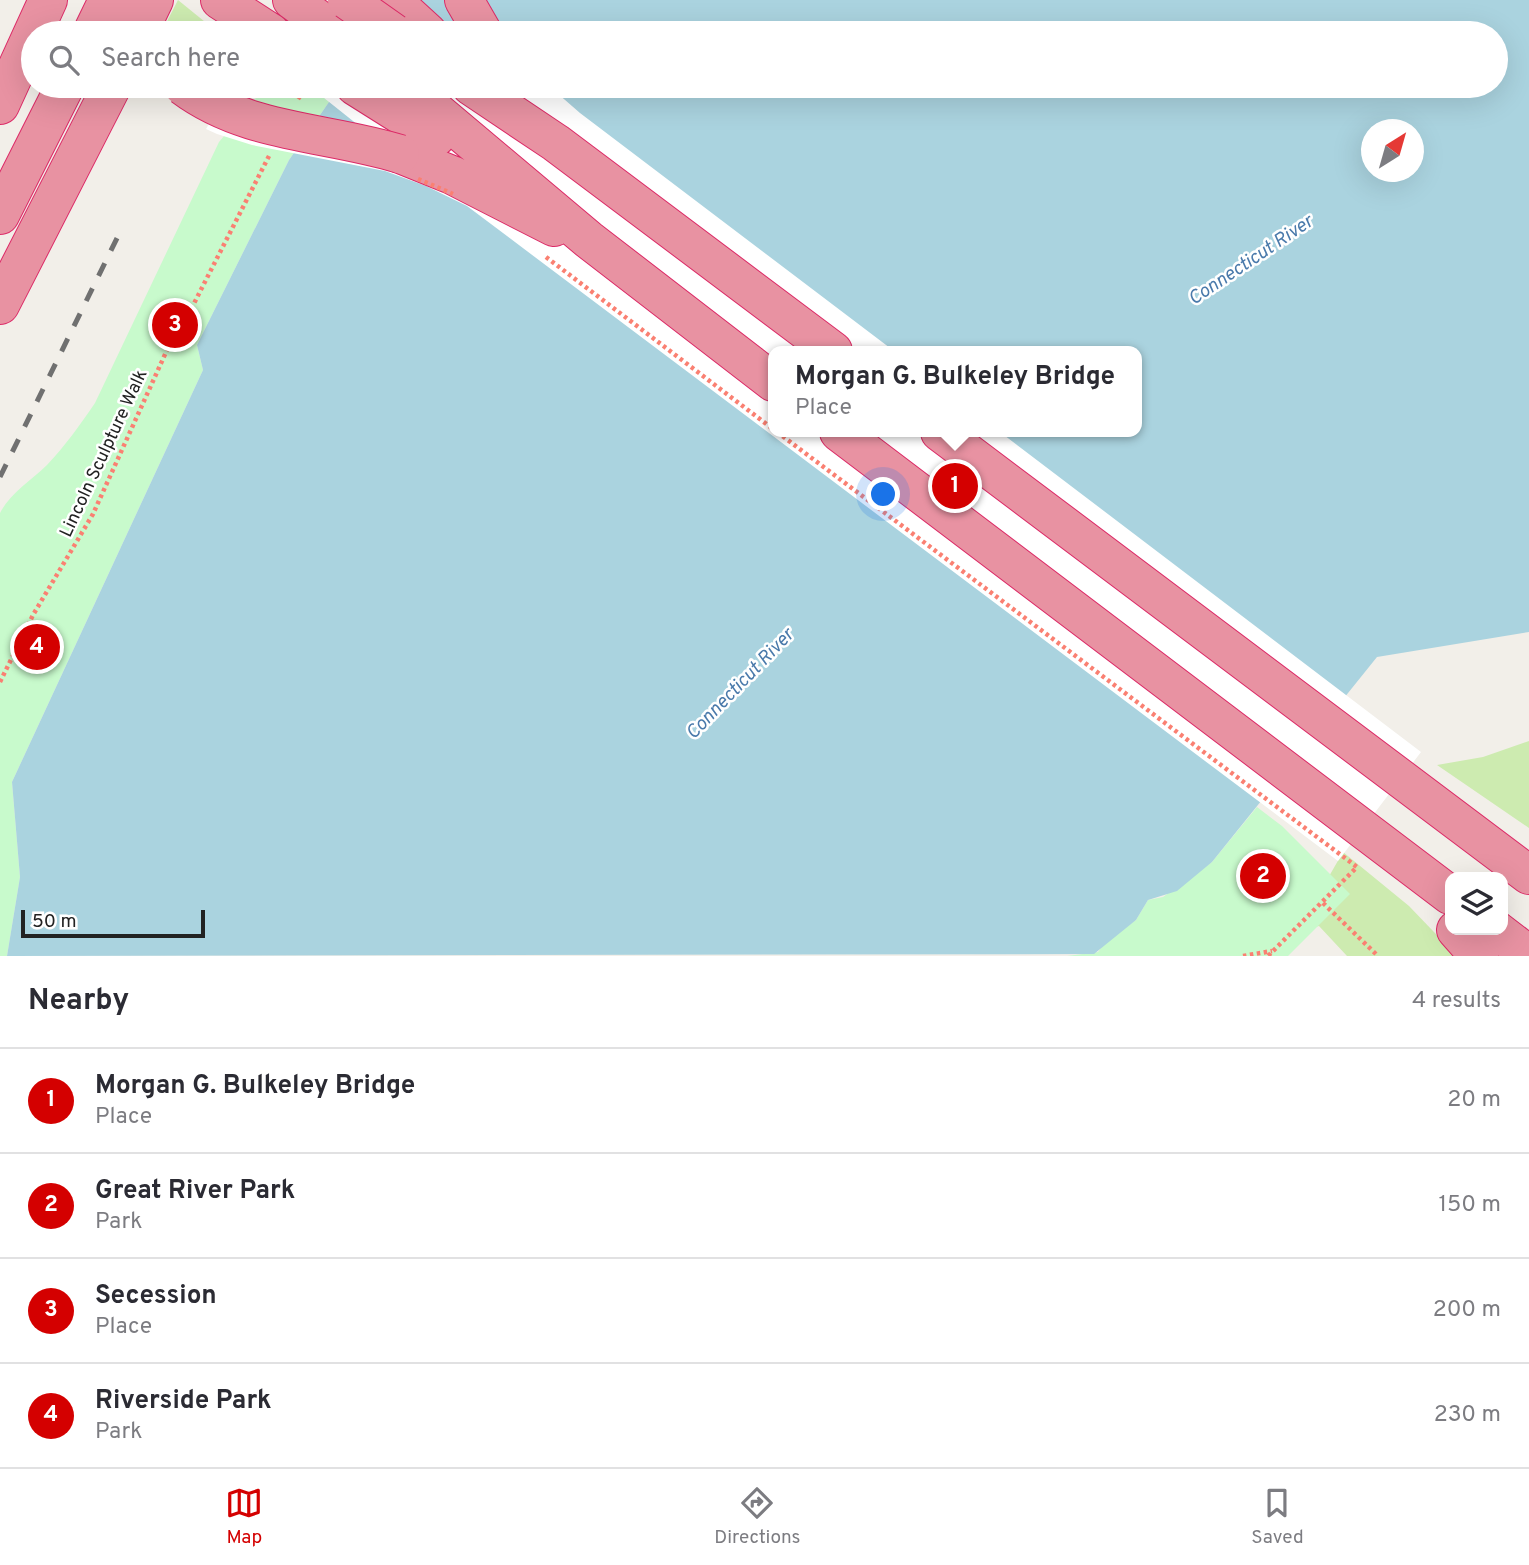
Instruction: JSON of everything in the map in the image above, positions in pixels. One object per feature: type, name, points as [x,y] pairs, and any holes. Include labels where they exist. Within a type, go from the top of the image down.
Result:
[{"type":"highway","points":[[38,21],[48,0]]},
{"type":"highway","points":[[98,21],[108,0]]},
{"type":"highway","points":[[115,0],[128,21]]},
{"type":"highway","points":[[142,21],[154,0]]},
{"type":"highway","points":[[220,0],[252,21]]},
{"type":"highway","points":[[347,0],[377,21]]},
{"type":"highway","points":[[392,0],[415,21]]},
{"type":"highway","points":[[464,0],[476,21]]},
{"type":"highway","points":[[300,5],[321,21]]},
{"type":"highway","points":[[0,105],[21,59]]},
{"type":"highway","points":[[0,215],[59,98]]},
{"type":"highway","points":[[0,305],[106,98]]},
{"type":"highway","points":[[201,98],[244,119],[412,158],[534,219],[589,240]]},
{"type":"highway","points":[[373,98],[589,240]]},
{"type":"highway","points":[[421,98],[589,240],[768,378]]},
{"type":"highway","points":[[489,98],[586,164],[826,346]]},
{"type":"highway","points":[[500,98],[529,124]]},
{"type":"highway","points":[[533,98],[569,139],[586,164]]},
{"type":"highway","points":[[845,437],[1445,920]]},
{"type":"highway","points":[[947,437],[1529,875]]},
{"type":"highway","points":[[1352,843],[1445,892]]},
{"type":"highway","points":[[1460,935],[1479,956]]},
{"type":"highway","points":[[1503,935],[1529,955]]},
{"type":"path","points":[[294,105],[299,98]]},
{"type":"path","name":"Lincoln Sculpture Walk","points":[[0,682],[33,615],[93,514],[167,349],[182,327],[273,149]]},
{"type":"path","points":[[453,194],[459,197]]},
{"type":"path","points":[[535,249],[768,425]]},
{"type":"path","points":[[785,437],[1352,843],[1357,867],[1323,903],[1270,954],[1243,956]]},
{"type":"path","points":[[1323,903],[1378,956]]},
{"type":"green space","points":[[178,0],[204,21],[167,21]]},
{"type":"green space","points":[[256,98],[332,98],[289,160],[197,345],[203,370],[12,782],[20,877],[7,956],[0,956],[0,513],[15,493],[54,458],[95,403],[219,142]]},
{"type":"green space","points":[[1529,741],[1529,828],[1437,765],[1483,757]]},
{"type":"green space","points":[[1257,807],[1282,826],[1350,894],[1288,956],[1067,956],[1098,952],[1106,941],[1136,920],[1148,900],[1163,897],[1212,862]]},
{"type":"green space","points":[[1343,852],[1409,906],[1457,956],[1347,956],[1319,926],[1195,956],[1324,885]]},
{"type":"water","name":"Connecticut River","points":[[398,0],[1529,0],[1529,632],[1377,657],[1212,862],[1177,891],[1148,900],[1136,920],[1094,954],[7,956],[20,877],[12,782],[203,370],[197,345],[289,160],[332,98],[1508,98],[1508,21],[384,21]]},
{"type":"pier","points":[[175,98],[237,98],[250,104],[358,125],[324,98],[563,98],[887,346],[768,346],[768,432],[467,206],[426,186],[385,171],[252,145],[217,134],[206,129],[210,122]]},
{"type":"pier","points":[[774,437],[1007,437],[1421,752],[1338,861]]},
{"type":"building","points":[[157,310],[175,319],[169,329],[152,320]]},
{"type":"railway","points":[[0,477],[122,228]]},
{"type":"place","name":"Secession","points":[[175,325]]},
{"type":"place","name":"Morgan G. Bulkeley Bridge","points":[[955,486]]},
{"type":"place","name":"Riverside Park","points":[[37,647]]},
{"type":"place","name":"Great River Park","points":[[1263,876]]}]
